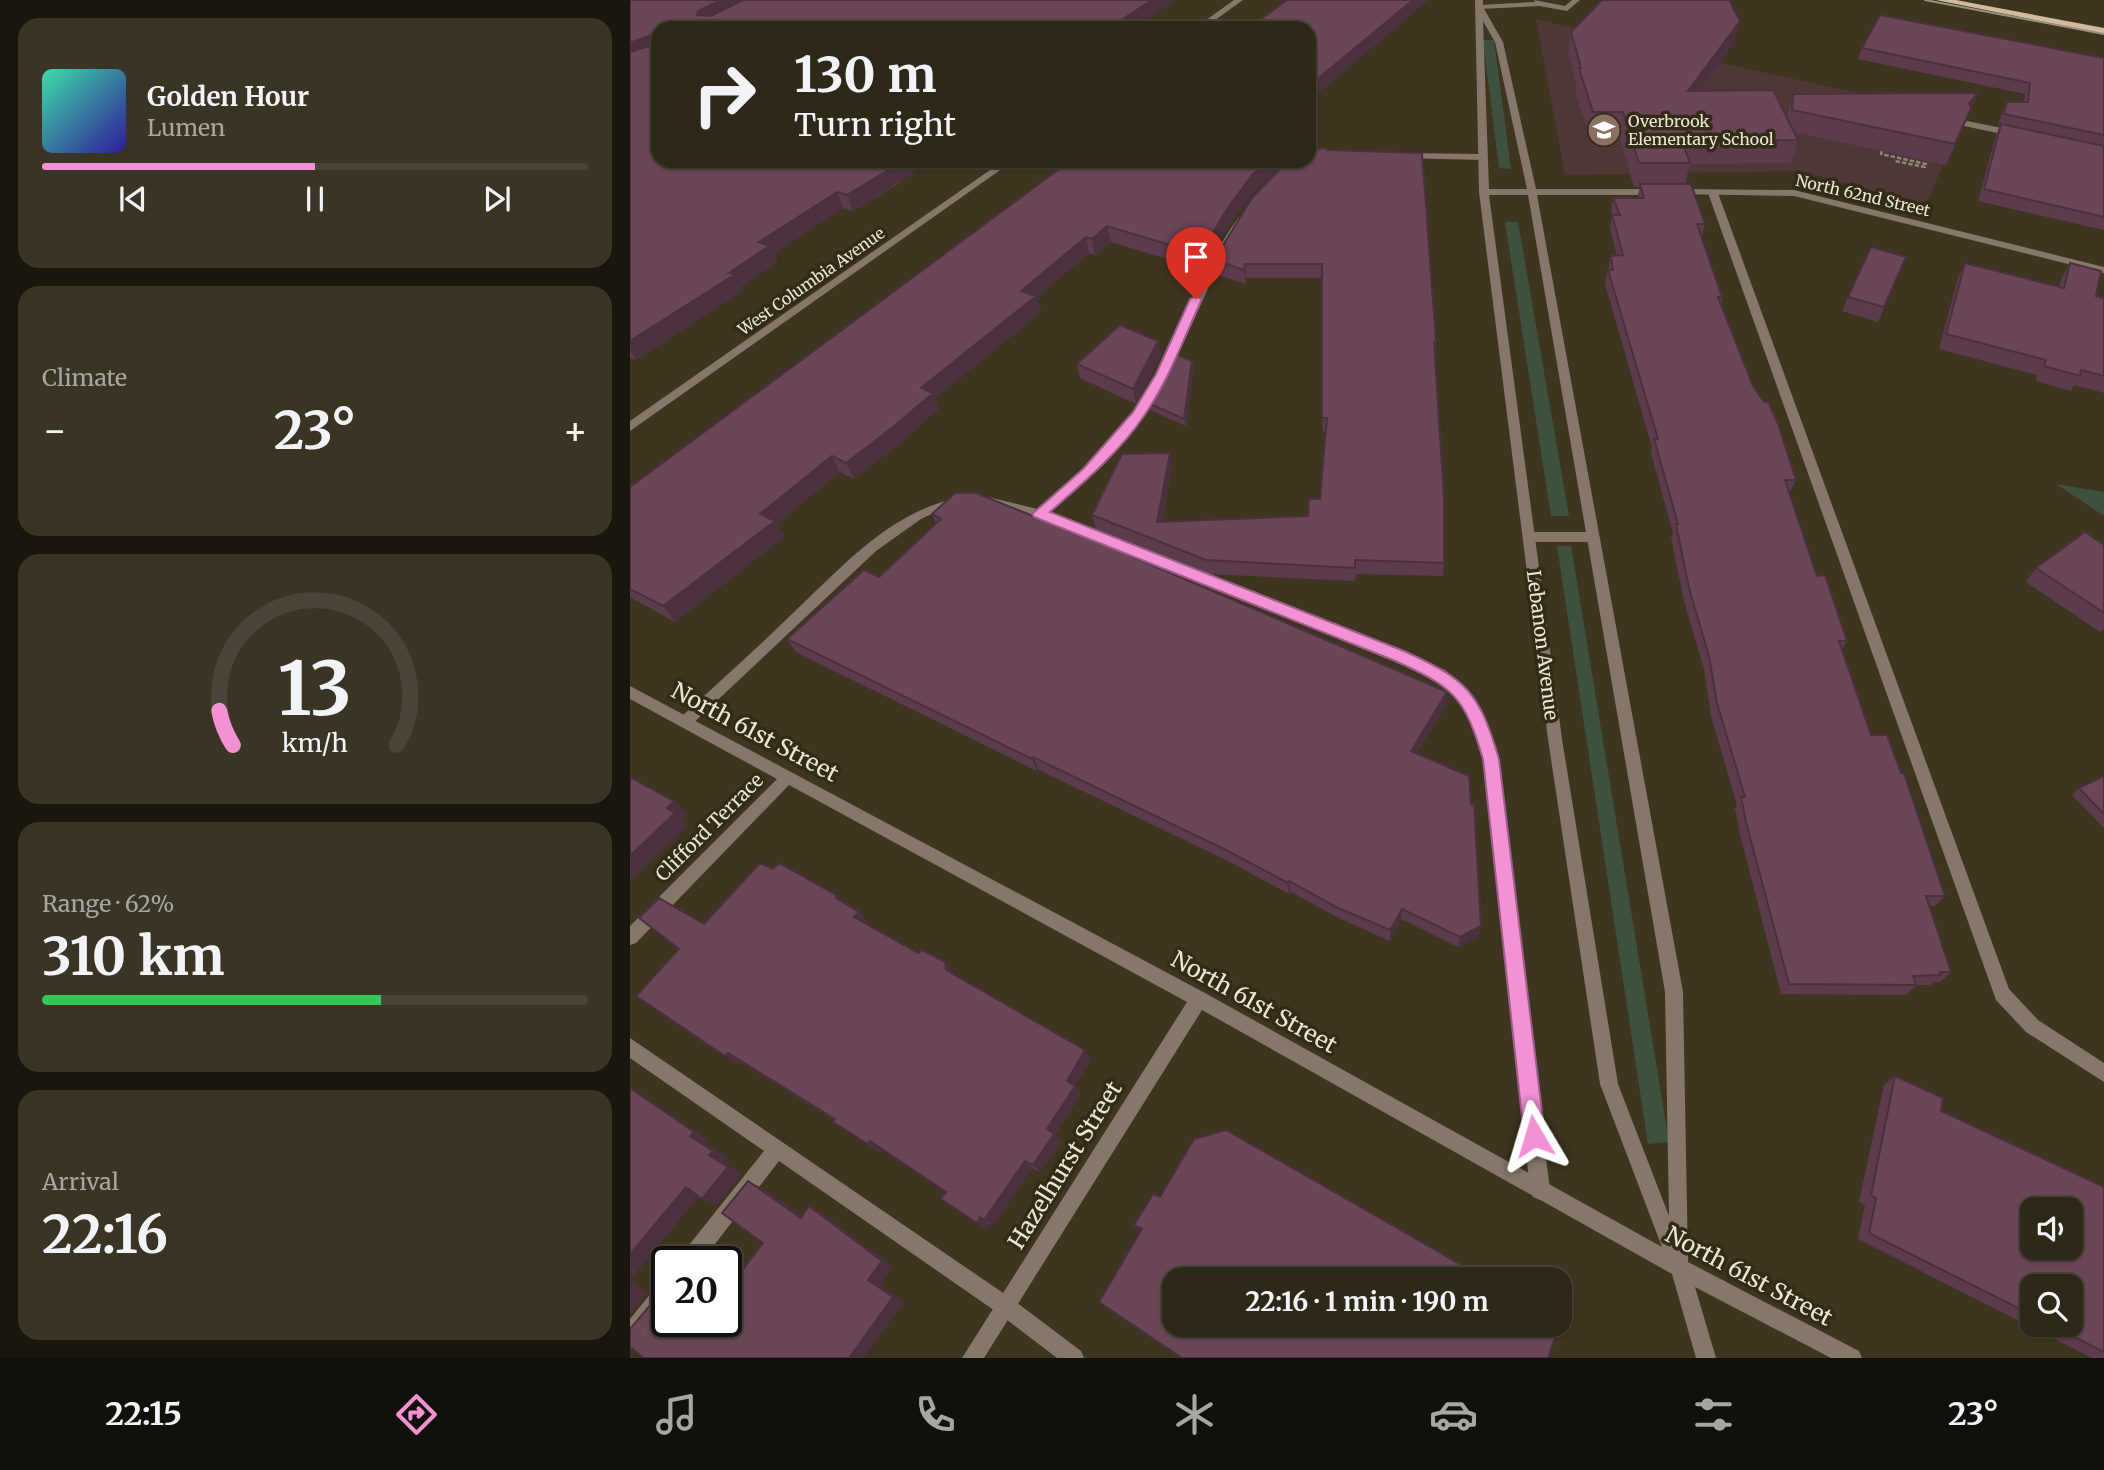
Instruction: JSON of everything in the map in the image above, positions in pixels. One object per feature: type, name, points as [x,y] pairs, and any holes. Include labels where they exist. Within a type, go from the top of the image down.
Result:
[{"type":"main road","points":[[1941,0],[2104,31]]},
{"type":"street","points":[[1209,21],[1239,0]]},
{"type":"street","points":[[1479,3],[1538,2],[1567,9],[1576,0]]},
{"type":"street","name":"Lebanon Avenue","points":[[1479,3],[1484,192],[1555,739],[1609,1084],[1680,1268],[1706,1358]]},
{"type":"street","name":"Lebanon Avenue","points":[[1479,3],[1499,42],[1532,192],[1674,992],[1680,1268]]},
{"type":"street","points":[[1967,124],[2022,135]]},
{"type":"street","points":[[1393,156],[1483,157]]},
{"type":"street","name":"West Columbia Avenue","points":[[630,427],[999,168]]},
{"type":"street","name":"North 62nd Street","points":[[1484,192],[1794,193],[2104,270]]},
{"type":"street","points":[[1713,192],[2002,994],[2032,1026],[2104,1073]]},
{"type":"street","points":[[1039,514],[1087,472],[1138,415],[1162,374],[1228,235],[1251,207]]},
{"type":"street","points":[[685,722],[866,553],[907,521],[933,507],[956,501],[984,500],[1039,514],[1103,539]]},
{"type":"street","points":[[1529,537],[1593,537]]},
{"type":"street","points":[[1129,549],[1440,674],[1461,691],[1479,718],[1491,759],[1540,1190]]},
{"type":"street","name":"North 61st Street","points":[[630,692],[1199,999],[1680,1268],[1852,1358]]},
{"type":"street","name":"Clifford Terrace","points":[[630,937],[788,777]]},
{"type":"street","name":"Hazelhurst Street","points":[[972,1358],[1199,999]]},
{"type":"street","points":[[630,1047],[1004,1306],[1074,1358]]},
{"type":"street","points":[[701,1246],[778,1149]]},
{"type":"street","points":[[630,1335],[651,1309]]},
{"type":"path","points":[[1882,151],[1881,154],[1926,164],[1924,167],[1895,161]]},
{"type":"shaded area","name":"Overbrook Elementary School","points":[[1536,19],[1671,52],[1963,116],[1926,205],[1801,171],[1565,175]]},
{"type":"green space","points":[[1483,40],[1494,40],[1511,169],[1499,168]]},
{"type":"green space","points":[[1505,222],[1518,222],[1569,516],[1551,516]]},
{"type":"green space","points":[[2056,484],[2104,492],[2104,516]]},
{"type":"green space","points":[[1557,546],[1571,546],[1669,1142],[1648,1144]]},
{"type":"building","points":[[630,0],[721,0],[698,11],[697,15],[711,16],[743,0],[1152,0],[1120,21],[651,21],[651,35],[630,43]]},
{"type":"building","points":[[1287,0],[1413,0],[1316,80],[1316,21],[1258,21]]},
{"type":"building","points":[[1602,0],[1729,0],[1740,21],[1688,91],[1773,90],[1798,140],[1682,141],[1690,163],[1639,163],[1623,112],[1593,112],[1579,68],[1571,32]]},
{"type":"building","points":[[1880,15],[2104,58],[2104,135],[2004,114],[2007,102],[2028,102],[2030,83],[1862,48]]},
{"type":"building","points":[[651,45],[651,168],[891,168],[847,195],[837,192],[759,242],[769,246],[729,273],[734,275],[630,341],[630,52]]},
{"type":"building","points":[[1978,93],[1969,103],[1971,108],[1955,144],[1792,110],[1793,94]]},
{"type":"building","points":[[2001,124],[2104,146],[2104,217],[1984,189]]},
{"type":"building","points":[[1316,149],[1422,153],[1436,342],[1444,498],[1444,563],[1355,560],[1355,568],[1206,560],[1092,515],[1122,454],[1170,453],[1157,522],[1308,516],[1309,499],[1320,499],[1327,418],[1322,418],[1322,264],[1245,264],[1244,270],[1214,260],[1252,198],[1282,168],[1316,168]]},
{"type":"building","points":[[1061,168],[1260,168],[1252,175],[1227,209],[1200,254],[1107,226],[1092,239],[1086,237],[1021,291],[1036,296],[921,388],[933,393],[846,463],[832,456],[760,514],[775,521],[663,606],[630,589],[630,487]]},
{"type":"building","points":[[1640,184],[1691,184],[1705,224],[1697,224],[1722,297],[1718,297],[1753,386],[1764,402],[1768,402],[1778,424],[1796,480],[1785,480],[1817,576],[1825,575],[1847,641],[1839,641],[1871,735],[1887,735],[1901,773],[1904,773],[1945,896],[1926,896],[1951,972],[1913,976],[1916,985],[1789,984],[1746,822],[1741,797],[1745,797],[1717,703],[1709,656],[1689,588],[1678,524],[1654,439],[1658,439],[1608,270],[1613,270],[1611,256],[1623,255],[1612,215],[1620,215],[1613,198],[1644,198]]},
{"type":"building","points":[[1871,247],[1906,257],[1884,307],[1848,297]]},
{"type":"building","points":[[1965,263],[2064,288],[2070,263],[2101,271],[2096,296],[2104,298],[2104,376],[2081,370],[2080,376],[2044,366],[2046,360],[1946,334]]},
{"type":"building","points":[[1120,325],[1158,341],[1133,389],[1077,364]]},
{"type":"building","points":[[1175,354],[1192,361],[1184,419],[1148,403]]},
{"type":"building","points":[[955,493],[976,493],[1070,531],[1070,526],[1079,526],[1160,558],[1131,556],[1447,692],[1411,751],[1469,776],[1471,804],[1474,805],[1481,926],[1460,937],[1402,909],[1390,930],[1336,907],[1228,851],[787,639],[864,570],[879,577],[941,519],[932,514]]},
{"type":"building","points":[[2085,532],[2104,545],[2104,613],[2036,568]]},
{"type":"building","points":[[2104,776],[2104,814],[2079,788]]},
{"type":"building","points":[[630,777],[674,801],[667,808],[675,813],[630,856]]},
{"type":"building","points":[[760,863],[773,869],[779,863],[836,895],[836,898],[859,912],[854,917],[918,953],[922,950],[945,962],[946,970],[1085,1050],[1067,1081],[1075,1086],[1047,1129],[1054,1134],[1033,1165],[1025,1161],[984,1220],[980,1217],[977,1223],[941,1199],[946,1192],[870,1141],[868,1144],[833,1122],[835,1119],[728,1053],[725,1056],[636,996],[679,949],[639,918],[659,898],[704,924]]},
{"type":"building","points":[[1895,1076],[1943,1098],[1941,1111],[2104,1187],[2104,1352],[2075,1337],[2083,1337],[2083,1274],[2020,1274],[2020,1309],[1869,1233],[1876,1198],[1871,1195]]},
{"type":"building","points":[[630,1088],[694,1132],[690,1136],[713,1151],[709,1155],[728,1167],[702,1199],[686,1187],[630,1254]]},
{"type":"building","points":[[1226,1130],[1465,1267],[1162,1267],[1162,1337],[1555,1337],[1548,1358],[1182,1358],[1099,1302],[1142,1229],[1134,1225],[1153,1194],[1160,1197],[1194,1139]]},
{"type":"building","points":[[748,1181],[801,1218],[809,1206],[882,1261],[868,1280],[893,1297],[849,1358],[644,1358],[630,1347],[630,1329],[651,1304],[651,1337],[742,1337],[742,1271],[763,1243],[722,1213]]},
{"type":"tram line","points":[[1925,0],[2104,34]]},
{"type":"place","name":"Overbrook Elementary School","points":[[1604,130]]},
{"type":"route","points":[[1196,299],[1162,374],[1138,415],[1087,472],[1039,514],[1399,656],[1440,674],[1461,691],[1479,718],[1491,759],[1534,1136]]}]
